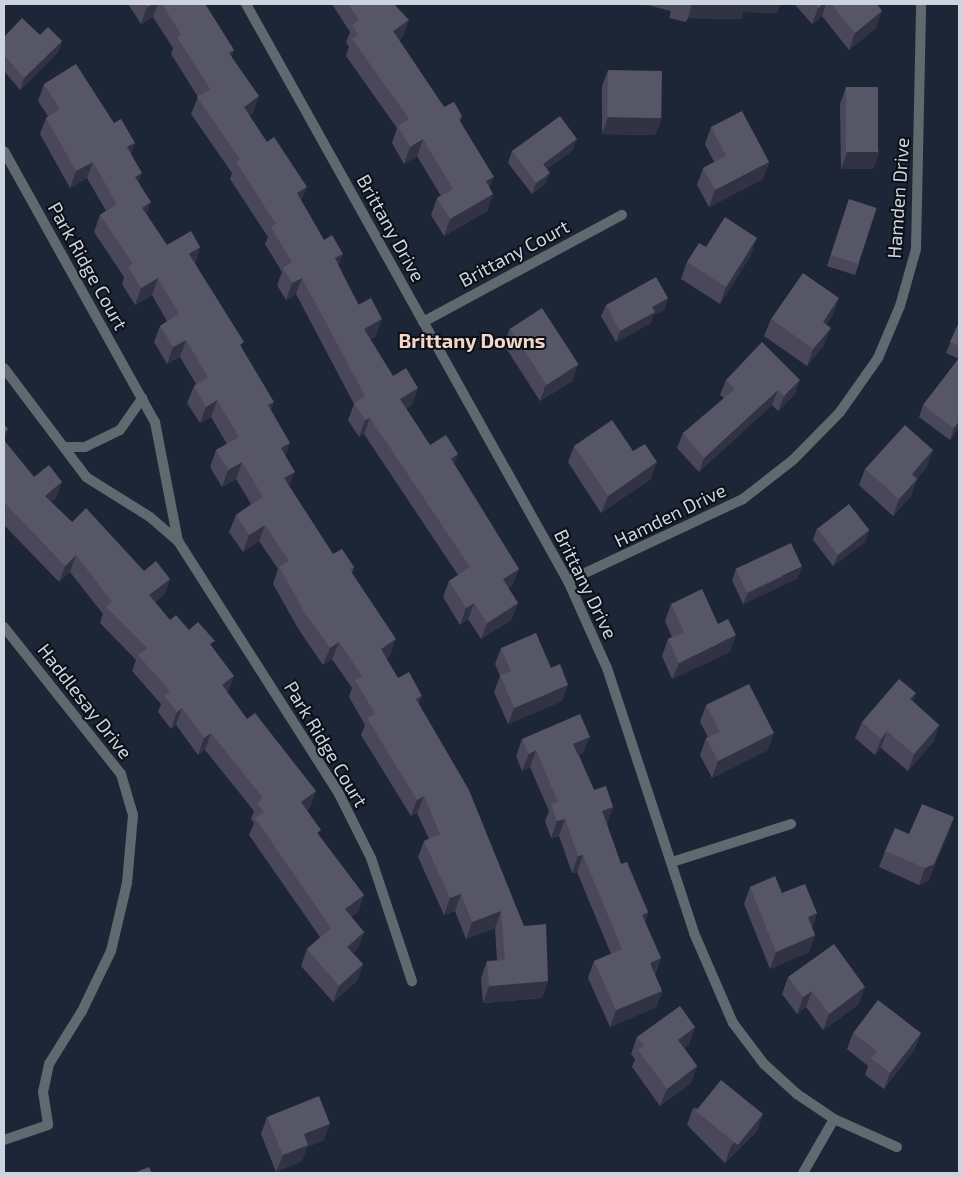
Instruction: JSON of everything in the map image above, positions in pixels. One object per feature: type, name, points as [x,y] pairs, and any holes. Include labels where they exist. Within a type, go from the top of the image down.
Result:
[{"type":"street","name":"Brittany Drive","points":[[246,4],[568,581],[607,668],[694,933],[733,1023],[764,1064],[834,1119],[897,1147]]},
{"type":"street","name":"Hamden Drive","points":[[568,581],[743,499],[813,440],[840,412],[878,358],[900,306],[916,249],[921,4]]},
{"type":"street","name":"Park Ridge Court","points":[[4,151],[142,398],[161,442],[178,542]]},
{"type":"street","name":"Brittany Court","points":[[423,322],[622,215]]},
{"type":"street","name":"Park Ridge Court","points":[[4,368],[64,447],[101,489],[150,518],[178,542],[339,794],[371,858],[412,981]]},
{"type":"street","points":[[64,447],[85,447],[114,434],[142,398]]},
{"type":"street","name":"Haddlesay Drive","points":[[4,627],[120,774],[133,815],[127,883],[111,951],[82,1011],[49,1064],[43,1092],[48,1125],[4,1140]]},
{"type":"street","points":[[672,862],[791,824]]},
{"type":"street","points":[[803,1173],[834,1119]]},
{"type":"building","points":[[162,4],[205,4],[234,50],[229,53],[259,96],[244,107],[267,142],[274,137],[307,187],[297,193],[324,240],[332,235],[343,254],[335,258],[358,305],[371,298],[382,319],[364,329],[393,376],[406,368],[418,388],[400,399],[430,445],[446,435],[458,454],[451,459],[519,569],[503,579],[518,603],[487,623],[474,603],[466,608],[449,581],[470,567],[370,418],[365,420],[354,403],[365,396],[302,278],[292,283],[283,268],[292,262],[271,227],[276,224],[236,162],[240,159],[197,97],[210,89],[177,37],[181,34]]},
{"type":"building","points":[[348,4],[394,4],[409,20],[393,31],[444,107],[454,102],[462,116],[458,118],[494,177],[486,181],[493,194],[450,219],[437,198],[453,189],[423,139],[410,147],[398,126],[409,119],[352,39],[358,35],[352,25],[359,20]]},
{"type":"building","points":[[815,4],[823,4],[818,8]]},
{"type":"building","points":[[831,4],[877,4],[882,11],[855,33]]},
{"type":"building","points":[[22,18],[40,35],[48,27],[62,41],[24,78],[4,55],[4,37]]},
{"type":"building","points":[[76,64],[114,123],[121,119],[135,143],[127,147],[142,173],[135,177],[151,202],[142,208],[167,245],[191,231],[200,247],[189,254],[244,342],[240,345],[274,402],[268,405],[290,443],[281,448],[295,472],[284,478],[333,554],[342,549],[354,567],[350,570],[396,639],[381,649],[398,678],[409,672],[422,696],[416,699],[469,790],[524,926],[546,924],[548,981],[489,986],[487,961],[505,960],[501,911],[472,922],[461,894],[450,898],[424,841],[440,834],[424,796],[417,800],[367,718],[375,714],[355,680],[362,676],[339,642],[330,648],[305,613],[279,567],[289,561],[265,525],[249,535],[236,515],[263,497],[242,462],[228,470],[216,450],[239,437],[217,400],[206,407],[194,386],[208,377],[186,340],[173,347],[160,326],[179,314],[158,278],[141,288],[128,267],[133,264],[100,215],[117,204],[93,162],[76,171],[46,118],[60,109],[44,84]]},
{"type":"building","points":[[608,70],[662,71],[661,118],[607,117]]},
{"type":"building","points":[[846,87],[878,87],[878,152],[846,152]]},
{"type":"building","points":[[742,111],[769,162],[715,190],[703,168],[726,156],[711,127]]},
{"type":"building","points":[[560,116],[577,139],[543,164],[550,173],[536,183],[512,151]]},
{"type":"building","points":[[849,199],[877,208],[858,264],[831,255]]},
{"type":"building","points":[[725,217],[757,238],[726,287],[687,262],[699,243],[706,247]]},
{"type":"building","points":[[803,273],[839,298],[823,322],[831,328],[813,349],[771,319]]},
{"type":"building","points":[[656,277],[668,298],[652,307],[655,312],[620,331],[606,305]]},
{"type":"building","points":[[542,308],[578,364],[547,385],[510,329]]},
{"type":"building","points":[[959,322],[959,346],[950,342]]},
{"type":"building","points":[[762,342],[800,380],[784,396],[778,390],[704,458],[683,433],[735,389],[726,380]]},
{"type":"building","points":[[959,358],[959,421],[954,428],[923,405]]},
{"type":"building","points":[[612,420],[633,451],[645,444],[657,462],[608,496],[574,446]]},
{"type":"building","points":[[4,424],[8,429],[4,433]]},
{"type":"building","points":[[905,425],[933,450],[912,474],[917,479],[899,499],[865,469]]},
{"type":"building","points":[[4,440],[34,477],[49,465],[62,482],[45,496],[72,522],[86,508],[144,571],[156,561],[170,579],[149,595],[170,620],[176,615],[189,630],[198,622],[215,641],[210,644],[234,676],[222,685],[247,719],[255,713],[316,791],[301,802],[321,830],[317,833],[364,895],[345,909],[364,932],[347,947],[363,964],[339,986],[307,949],[331,928],[255,818],[264,812],[257,803],[263,798],[211,733],[204,738],[182,708],[177,712],[164,696],[170,691],[138,655],[147,648],[106,607],[112,602],[76,555],[65,566],[4,502]]},
{"type":"building","points":[[849,504],[869,530],[838,555],[817,529]]},
{"type":"building","points":[[791,543],[802,567],[747,592],[736,569]]},
{"type":"building","points":[[702,589],[718,624],[728,619],[736,635],[679,663],[668,639],[684,632],[671,604]]},
{"type":"building","points":[[536,633],[551,668],[560,664],[568,685],[514,708],[500,675],[511,671],[501,648]]},
{"type":"building","points":[[899,679],[916,693],[910,699],[939,725],[914,754],[887,731],[881,739],[862,722]]},
{"type":"building","points":[[749,684],[774,733],[718,761],[706,738],[720,732],[706,705]]},
{"type":"building","points":[[580,714],[590,737],[573,744],[594,790],[606,786],[613,807],[602,811],[621,864],[627,862],[648,912],[642,915],[661,958],[650,963],[662,991],[616,1010],[594,961],[622,949],[583,855],[578,856],[565,819],[557,821],[551,804],[558,802],[536,750],[529,754],[522,739]]},
{"type":"building","points":[[922,804],[954,817],[934,864],[925,868],[885,851],[895,828],[909,834]]},
{"type":"building","points":[[775,876],[782,893],[805,884],[817,913],[808,917],[815,935],[776,952],[750,887]]},
{"type":"building","points":[[834,944],[865,987],[829,1014],[812,991],[803,997],[788,977]]},
{"type":"building","points":[[878,1000],[921,1033],[890,1073],[871,1058],[877,1051],[853,1033]]},
{"type":"building","points":[[680,1006],[695,1027],[678,1040],[697,1066],[667,1089],[638,1050],[644,1046],[637,1037]]},
{"type":"building","points":[[721,1080],[763,1114],[738,1145],[696,1111]]},
{"type":"building","points":[[319,1096],[330,1124],[304,1134],[308,1145],[283,1155],[267,1117]]},
{"type":"building","points":[[149,1167],[152,1173],[134,1173]]},
{"type":"district","name":"Brittany Downs","points":[[472,340]]}]
